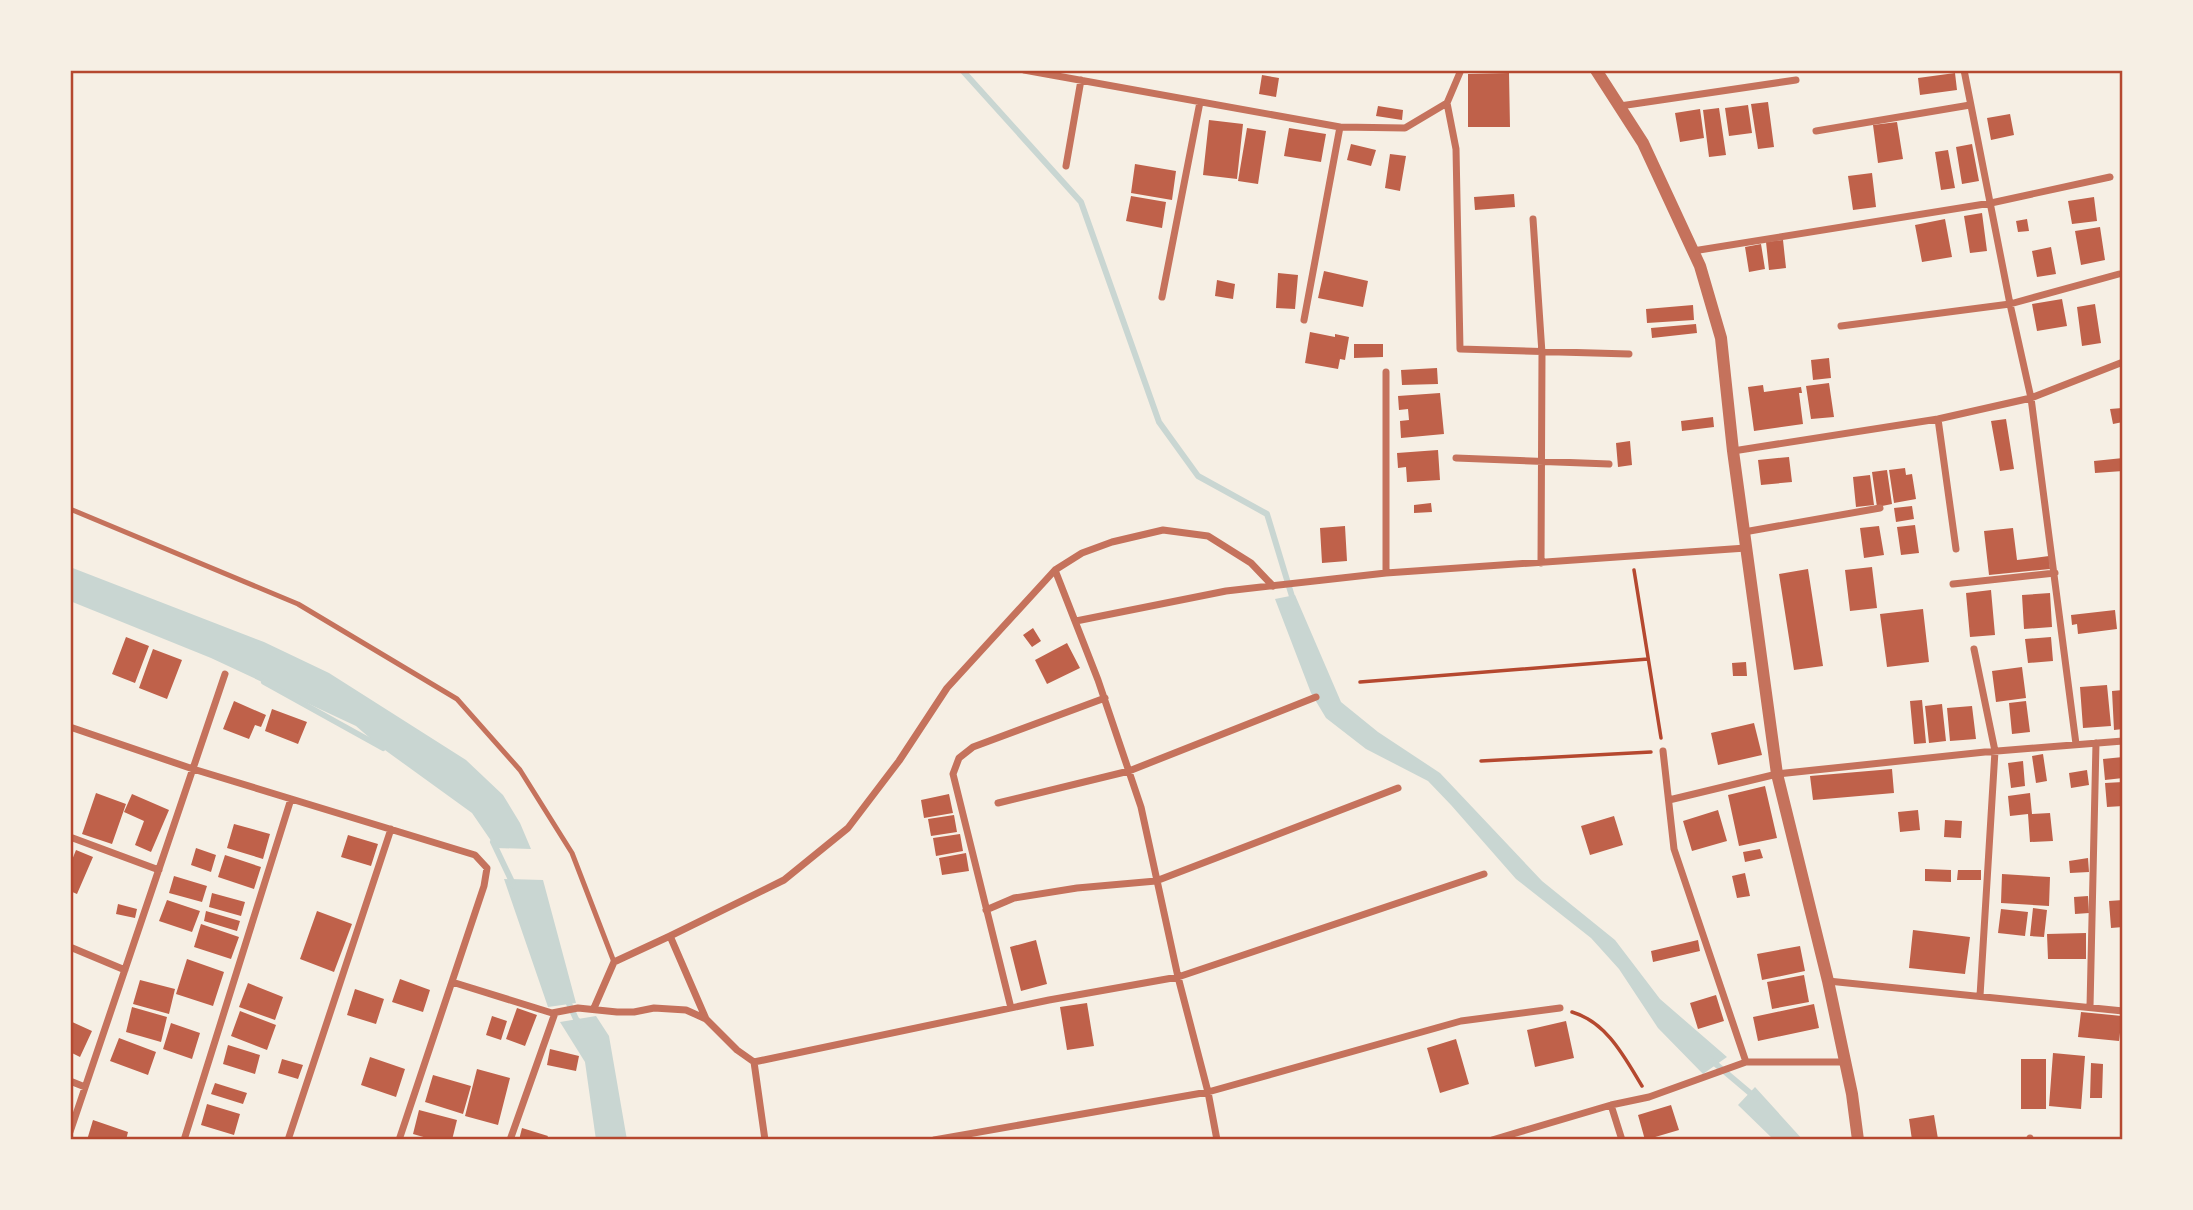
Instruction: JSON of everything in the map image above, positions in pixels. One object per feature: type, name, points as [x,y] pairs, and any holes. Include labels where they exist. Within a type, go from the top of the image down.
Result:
[{"type":"street","points":[[1024,70],[1340,127],[1405,128],[1447,103]]},
{"type":"street","points":[[1461,70],[1447,103],[1456,149],[1460,349],[1629,354]]},
{"type":"street","points":[[1596,70],[1643,143],[1699,266],[1721,338],[1733,451],[1777,774],[1828,981],[1858,1140]]},
{"type":"street","points":[[1965,70],[2031,398],[2077,744]]},
{"type":"street","points":[[1066,166],[1081,80]]},
{"type":"street","points":[[1619,106],[1796,80]]},
{"type":"street","points":[[1163,297],[1200,102]]},
{"type":"street","points":[[1816,131],[1970,105]]},
{"type":"street","points":[[1304,320],[1340,127]]},
{"type":"street","points":[[1692,251],[1991,203],[2110,177]]},
{"type":"street","points":[[1533,219],[1542,353],[1541,563]]},
{"type":"street","points":[[1841,326],[2010,304],[2119,274]]},
{"type":"street","points":[[1733,451],[1938,418],[2031,398],[2123,364]]},
{"type":"street","points":[[1386,372],[1386,573]]},
{"type":"street","points":[[1938,418],[1956,549]]},
{"type":"street","points":[[1456,458],[1609,464]]},
{"type":"street","points":[[1744,532],[1880,508]]},
{"type":"street","points":[[594,1008],[614,962],[784,880],[848,828],[900,761],[947,688],[1055,570],[1082,553],[1112,542],[1163,530],[1208,536],[1251,563],[1272,586]]},
{"type":"street","points":[[1076,621],[1226,591],[1386,573],[1746,548]]},
{"type":"street","points":[[1055,570],[1105,698],[1141,807],[1217,1140]]},
{"type":"street","points":[[1953,584],[2055,573]]},
{"type":"street","points":[[1974,649],[1995,751],[1980,996]]},
{"type":"street","points":[[70,1132],[225,674]]},
{"type":"street","points":[[998,803],[1129,771],[1316,697]]},
{"type":"street","points":[[1011,1008],[953,774],[959,758],[973,747],[1105,698]]},
{"type":"street","points":[[70,727],[193,769],[475,855],[487,868],[484,886],[399,1140]]},
{"type":"street","points":[[1669,800],[1777,774],[1995,751],[2123,741]]},
{"type":"street","points":[[2090,1007],[2096,743]]},
{"type":"street","points":[[1663,751],[1674,849],[1743,1064]]},
{"type":"street","points":[[986,910],[1014,898],[1077,888],[1156,881],[1398,788]]},
{"type":"street","points":[[184,1140],[291,799]]},
{"type":"street","points":[[288,1140],[391,829]]},
{"type":"street","points":[[70,837],[159,870]]},
{"type":"street","points":[[754,1062],[1011,1008],[1178,977],[1484,874]]},
{"type":"street","points":[[670,936],[706,1019]]},
{"type":"street","points":[[70,947],[125,970]]},
{"type":"street","points":[[1828,981],[2123,1011]]},
{"type":"street","points":[[452,982],[556,1012],[578,1008],[634,1012],[654,1008],[686,1010],[706,1019],[737,1050],[754,1062],[765,1140]]},
{"type":"street","points":[[934,1140],[1208,1092],[1461,1021],[1560,1009]]},
{"type":"street","points":[[510,1140],[556,1012]]},
{"type":"street","points":[[1492,1140],[1611,1105],[1649,1097],[1743,1064],[1844,1062]]},
{"type":"street","points":[[70,1082],[85,1087]]},
{"type":"street","points":[[1611,1105],[1622,1140]]},
{"type":"lane","points":[[70,509],[298,604],[457,699],[520,770],[572,853],[614,962]]},
{"type":"path","points":[[1480,761],[1663,751],[1632,557]]},
{"type":"path","points":[[1360,682],[1648,660]]},
{"type":"path","points":[[1560,1009],[1581,1014],[1598,1026],[1616,1045],[1649,1097]]},
{"type":"shaded area","points":[[70,567],[264,642],[329,673],[466,760],[503,795],[520,823],[531,849],[496,848],[472,813],[356,726],[211,658],[70,601]]},
{"type":"shaded area","points":[[1295,595],[1341,702],[1378,732],[1440,773],[1542,881],[1615,940],[1660,999],[1727,1057],[1703,1074],[1658,1028],[1619,969],[1591,938],[1516,879],[1428,781],[1366,749],[1326,718],[1311,693],[1275,599]]},
{"type":"shaded area","points":[[504,879],[543,880],[576,1003],[548,1007]]},
{"type":"shaded area","points":[[596,1016],[609,1036],[627,1140],[596,1140],[585,1062],[560,1022]]},
{"type":"shaded area","points":[[1755,1087],[1803,1140],[1774,1140],[1738,1105]]},
{"type":"building","points":[[1509,73],[1510,127],[1468,127],[1468,74]]},
{"type":"building","points":[[1955,73],[1957,90],[1920,95],[1918,78]]},
{"type":"building","points":[[1262,75],[1279,78],[1276,97],[1259,94]]},
{"type":"building","points":[[1768,102],[1774,147],[1758,149],[1751,104]]},
{"type":"building","points":[[1748,105],[1752,133],[1729,136],[1725,108]]},
{"type":"building","points":[[1378,106],[1403,110],[1402,120],[1376,116]]},
{"type":"building","points":[[1719,108],[1726,155],[1709,157],[1703,110]]},
{"type":"building","points":[[1700,109],[1704,138],[1680,142],[1675,113]]},
{"type":"building","points":[[2010,114],[2014,135],[1991,140],[1987,118]]},
{"type":"building","points":[[1209,120],[1243,124],[1237,179],[1203,175]]},
{"type":"building","points":[[1897,122],[1903,159],[1878,163],[1873,125]]},
{"type":"building","points":[[1247,128],[1266,131],[1258,184],[1238,181]]},
{"type":"building","points":[[1289,128],[1326,134],[1321,162],[1284,156]]},
{"type":"building","points":[[1351,144],[1376,150],[1371,166],[1347,160]]},
{"type":"building","points":[[1972,144],[1979,181],[1962,184],[1956,147]]},
{"type":"building","points":[[1948,150],[1955,188],[1941,190],[1935,152]]},
{"type":"building","points":[[1390,154],[1406,156],[1400,191],[1385,188]]},
{"type":"building","points":[[1135,164],[1176,171],[1172,200],[1131,193]]},
{"type":"building","points":[[1872,173],[1876,207],[1853,210],[1848,176]]},
{"type":"building","points":[[1514,194],[1515,207],[1475,210],[1474,197]]},
{"type":"building","points":[[1131,196],[1166,202],[1162,228],[1126,221]]},
{"type":"building","points":[[2094,197],[2097,221],[2072,224],[2068,201]]},
{"type":"building","points":[[1982,213],[1987,251],[1970,253],[1964,216]]},
{"type":"building","points":[[1945,219],[1952,257],[1922,262],[1915,225]]},
{"type":"building","points":[[2027,219],[2029,231],[2018,232],[2016,221]]},
{"type":"building","points":[[2100,227],[2105,260],[2081,265],[2075,231]]},
{"type":"building","points":[[1783,240],[1786,268],[1769,270],[1766,242]]},
{"type":"building","points":[[1761,244],[1765,269],[1749,272],[1745,247]]},
{"type":"building","points":[[2051,247],[2056,274],[2037,277],[2032,251]]},
{"type":"building","points":[[1324,271],[1368,281],[1363,307],[1318,298]]},
{"type":"building","points":[[1278,273],[1298,275],[1295,309],[1276,308]]},
{"type":"building","points":[[1217,280],[1235,284],[1233,299],[1215,296]]},
{"type":"building","points":[[2062,299],[2067,326],[2037,331],[2032,304]]},
{"type":"building","points":[[2095,304],[2101,343],[2082,346],[2077,307]]},
{"type":"building","points":[[1693,305],[1694,320],[1647,323],[1646,309]]},
{"type":"building","points":[[1696,324],[1697,333],[1652,338],[1651,328]]},
{"type":"building","points":[[1310,332],[1349,337],[1345,360],[1340,359],[1338,369],[1305,363]]},
{"type":"building","points":[[1354,344],[1383,344],[1383,357],[1354,358]]},
{"type":"building","points":[[1829,358],[1831,378],[1813,380],[1811,360]]},
{"type":"building","points":[[1437,368],[1438,384],[1402,385],[1401,370]]},
{"type":"building","points":[[1829,383],[1834,417],[1811,419],[1806,386]]},
{"type":"building","points":[[1763,385],[1764,392],[1801,387],[1802,393],[1799,393],[1803,424],[1754,431],[1748,387]]},
{"type":"building","points":[[1440,393],[1444,434],[1401,438],[1400,421],[1409,420],[1408,409],[1399,410],[1398,396]]},
{"type":"building","points":[[2122,408],[2123,422],[2113,424],[2110,409]]},
{"type":"building","points":[[1713,417],[1714,427],[1682,431],[1681,421]]},
{"type":"building","points":[[2006,419],[2014,469],[2000,471],[1991,421]]},
{"type":"building","points":[[1630,441],[1632,465],[1618,467],[1616,443]]},
{"type":"building","points":[[1438,450],[1440,480],[1407,482],[1406,467],[1398,468],[1397,453]]},
{"type":"building","points":[[1789,457],[1792,482],[1761,485],[1758,460]]},
{"type":"building","points":[[2123,458],[2123,471],[2095,473],[2094,461]]},
{"type":"building","points":[[1905,468],[1906,475],[1912,474],[1916,499],[1894,503],[1889,470]]},
{"type":"building","points":[[1887,470],[1892,504],[1877,507],[1872,472]]},
{"type":"building","points":[[1870,475],[1874,505],[1856,507],[1853,477]]},
{"type":"building","points":[[1431,503],[1432,512],[1414,513],[1414,505]]},
{"type":"building","points":[[1912,506],[1914,519],[1896,522],[1894,508]]},
{"type":"building","points":[[1915,525],[1919,553],[1901,555],[1897,527]]},
{"type":"building","points":[[1345,526],[1347,561],[1322,563],[1320,528]]},
{"type":"building","points":[[1879,526],[1884,555],[1864,558],[1860,528]]},
{"type":"building","points":[[2013,528],[2017,560],[2049,556],[2050,569],[1989,575],[1984,531]]},
{"type":"building","points":[[1872,567],[1877,608],[1850,611],[1845,570]]},
{"type":"building","points":[[1808,569],[1823,666],[1794,670],[1779,574]]},
{"type":"building","points":[[1991,590],[1995,635],[1970,637],[1966,593]]},
{"type":"building","points":[[2050,593],[2052,627],[2024,629],[2022,595]]},
{"type":"building","points":[[1923,609],[1929,662],[1887,667],[1880,614]]},
{"type":"building","points":[[2115,610],[2117,629],[2078,634],[2077,624],[2072,625],[2071,615]]},
{"type":"building","points":[[1033,628],[1041,641],[1032,647],[1023,635]]},
{"type":"building","points":[[126,637],[149,646],[135,683],[112,674]]},
{"type":"building","points":[[2051,637],[2053,661],[2028,663],[2025,639]]},
{"type":"building","points":[[1067,643],[1080,668],[1047,684],[1035,660]]},
{"type":"building","points":[[153,649],[182,660],[167,699],[139,688]]},
{"type":"building","points":[[1746,662],[1747,676],[1733,676],[1732,663]]},
{"type":"building","points":[[2022,667],[2026,698],[1996,702],[1992,671]]},
{"type":"building","points":[[2107,685],[2111,726],[2083,728],[2080,687]]},
{"type":"building","points":[[2123,690],[2123,729],[2114,730],[2112,691]]},
{"type":"building","points":[[1922,700],[1926,743],[1914,744],[1910,701]]},
{"type":"building","points":[[234,701],[266,715],[261,727],[255,725],[249,739],[223,729]]},
{"type":"building","points":[[2026,701],[2030,732],[2012,734],[2009,703]]},
{"type":"building","points":[[1942,704],[1946,741],[1929,743],[1925,706]]},
{"type":"building","points":[[1972,706],[1976,739],[1950,741],[1947,708]]},
{"type":"building","points":[[272,709],[307,722],[298,744],[265,731]]},
{"type":"building","points":[[1754,723],[1762,755],[1718,765],[1711,733]]},
{"type":"building","points":[[2043,754],[2047,781],[2036,783],[2032,756]]},
{"type":"building","points":[[2123,757],[2123,778],[2105,780],[2103,759]]},
{"type":"building","points":[[2023,761],[2025,786],[2011,788],[2008,763]]},
{"type":"building","points":[[1892,769],[1894,793],[1813,800],[1810,776]]},
{"type":"building","points":[[2087,770],[2089,785],[2071,788],[2069,773]]},
{"type":"building","points":[[2123,782],[2123,806],[2107,807],[2105,783]]},
{"type":"building","points":[[1765,786],[1777,838],[1739,846],[1728,795]]},
{"type":"building","points":[[96,793],[126,804],[112,844],[82,834]]},
{"type":"building","points":[[2030,793],[2032,814],[2050,813],[2053,841],[2030,842],[2028,814],[2010,816],[2008,796]]},
{"type":"building","points":[[132,794],[169,810],[151,852],[135,845],[144,821],[124,812]]},
{"type":"building","points":[[949,794],[953,813],[924,818],[921,800]]},
{"type":"building","points":[[1718,810],[1727,841],[1692,851],[1683,821]]},
{"type":"building","points":[[1918,810],[1920,830],[1900,832],[1898,812]]},
{"type":"building","points":[[954,815],[957,832],[931,836],[928,819]]},
{"type":"building","points":[[1614,816],[1623,845],[1590,855],[1581,826]]},
{"type":"building","points":[[1945,820],[1962,821],[1961,838],[1944,837]]},
{"type":"building","points":[[234,824],[270,834],[263,859],[227,848]]},
{"type":"building","points":[[960,834],[963,851],[936,856],[933,838]]},
{"type":"building","points":[[348,835],[378,844],[371,866],[341,857]]},
{"type":"building","points":[[196,848],[216,855],[211,872],[191,865]]},
{"type":"building","points":[[1760,849],[1763,858],[1745,862],[1743,852]]},
{"type":"building","points":[[76,850],[93,857],[77,894],[70,891],[70,865]]},
{"type":"building","points":[[966,853],[969,871],[942,875],[939,858]]},
{"type":"building","points":[[225,855],[261,867],[254,889],[218,877]]},
{"type":"building","points":[[2088,858],[2089,872],[2070,873],[2069,861]]},
{"type":"building","points":[[1925,869],[1951,870],[1951,882],[1925,881]]},
{"type":"building","points":[[1958,870],[1981,870],[1981,880],[1957,880]]},
{"type":"building","points":[[1745,873],[1750,896],[1737,898],[1732,876]]},
{"type":"building","points":[[2002,874],[2050,877],[2049,906],[2001,903]]},
{"type":"building","points":[[174,876],[207,886],[202,902],[169,893]]},
{"type":"building","points":[[212,893],[245,902],[241,916],[209,907]]},
{"type":"building","points":[[2088,896],[2089,913],[2075,914],[2074,897]]},
{"type":"building","points":[[167,900],[200,911],[192,932],[159,921]]},
{"type":"building","points":[[2123,900],[2123,927],[2111,928],[2109,901]]},
{"type":"building","points":[[118,904],[137,909],[135,918],[116,914]]},
{"type":"building","points":[[2033,908],[2047,910],[2044,937],[2030,936]]},
{"type":"building","points":[[2001,909],[2028,912],[2025,936],[1998,933]]},
{"type":"building","points":[[206,911],[240,921],[237,931],[204,921]]},
{"type":"building","points":[[317,911],[352,924],[334,972],[300,959]]},
{"type":"building","points":[[201,924],[239,937],[231,959],[194,947]]},
{"type":"building","points":[[1913,930],[1970,937],[1965,974],[1909,968]]},
{"type":"building","points":[[2086,933],[2086,959],[2048,959],[2047,934]]},
{"type":"building","points":[[1036,940],[1047,984],[1021,991],[1010,947]]},
{"type":"building","points":[[1698,940],[1700,951],[1653,962],[1651,951]]},
{"type":"building","points":[[1800,946],[1805,971],[1762,980],[1757,954]]},
{"type":"building","points":[[187,959],[224,972],[213,1006],[176,994]]},
{"type":"building","points":[[1804,975],[1809,1002],[1772,1009],[1767,982]]},
{"type":"building","points":[[400,979],[430,990],[423,1012],[392,1002]]},
{"type":"building","points":[[140,980],[175,989],[169,1014],[133,1004]]},
{"type":"building","points":[[248,983],[283,997],[275,1020],[239,1007]]},
{"type":"building","points":[[355,989],[384,999],[376,1024],[347,1015]]},
{"type":"building","points":[[1716,995],[1724,1021],[1698,1029],[1690,1003]]},
{"type":"building","points":[[1087,1003],[1094,1046],[1067,1050],[1060,1007]]},
{"type":"building","points":[[1814,1004],[1819,1028],[1758,1041],[1753,1017]]},
{"type":"building","points":[[132,1007],[167,1017],[161,1042],[126,1032]]},
{"type":"building","points":[[517,1008],[537,1015],[525,1046],[506,1039]]},
{"type":"building","points":[[240,1011],[276,1025],[267,1050],[231,1036]]},
{"type":"building","points":[[2081,1012],[2122,1016],[2119,1041],[2078,1037]]},
{"type":"building","points":[[492,1016],[507,1021],[501,1040],[486,1035]]},
{"type":"building","points":[[70,1021],[92,1031],[80,1057],[70,1052]]},
{"type":"building","points":[[1566,1021],[1574,1058],[1535,1067],[1527,1030]]},
{"type":"building","points":[[171,1023],[200,1033],[192,1059],[163,1049]]},
{"type":"building","points":[[119,1038],[156,1052],[148,1075],[110,1061]]},
{"type":"building","points":[[1456,1039],[1469,1084],[1440,1093],[1427,1048]]},
{"type":"building","points":[[228,1045],[260,1055],[255,1074],[223,1064]]},
{"type":"building","points":[[550,1049],[579,1056],[576,1071],[547,1065]]},
{"type":"building","points":[[2053,1053],[2085,1056],[2081,1109],[2049,1106]]},
{"type":"building","points":[[370,1057],[405,1069],[396,1097],[361,1085]]},
{"type":"building","points":[[282,1059],[303,1065],[298,1079],[278,1073]]},
{"type":"building","points":[[2021,1059],[2046,1059],[2046,1109],[2021,1109]]},
{"type":"building","points":[[2091,1063],[2103,1064],[2102,1098],[2090,1098]]},
{"type":"building","points":[[477,1069],[510,1078],[498,1125],[465,1116]]},
{"type":"building","points":[[433,1075],[471,1086],[463,1114],[425,1102]]},
{"type":"building","points":[[215,1083],[247,1093],[243,1104],[211,1094]]},
{"type":"building","points":[[207,1104],[240,1114],[234,1135],[201,1125]]},
{"type":"building","points":[[1671,1105],[1679,1130],[1645,1140],[1638,1115]]},
{"type":"building","points":[[419,1110],[457,1120],[452,1140],[434,1140],[413,1134]]},
{"type":"building","points":[[1934,1115],[1938,1139],[1912,1140],[1909,1119]]},
{"type":"building","points":[[93,1120],[128,1132],[126,1140],[87,1140]]},
{"type":"building","points":[[522,1128],[548,1136],[546,1140],[519,1140]]},
{"type":"waterway","points":[[962,70],[1081,202],[1159,422],[1198,476],[1267,514],[1294,603]]},
{"type":"waterway","points":[[264,682],[383,748]]},
{"type":"waterway","points":[[493,842],[514,886]]},
{"type":"waterway","points":[[566,997],[581,1024]]},
{"type":"waterway","points":[[1711,1060],[1756,1098]]}]
